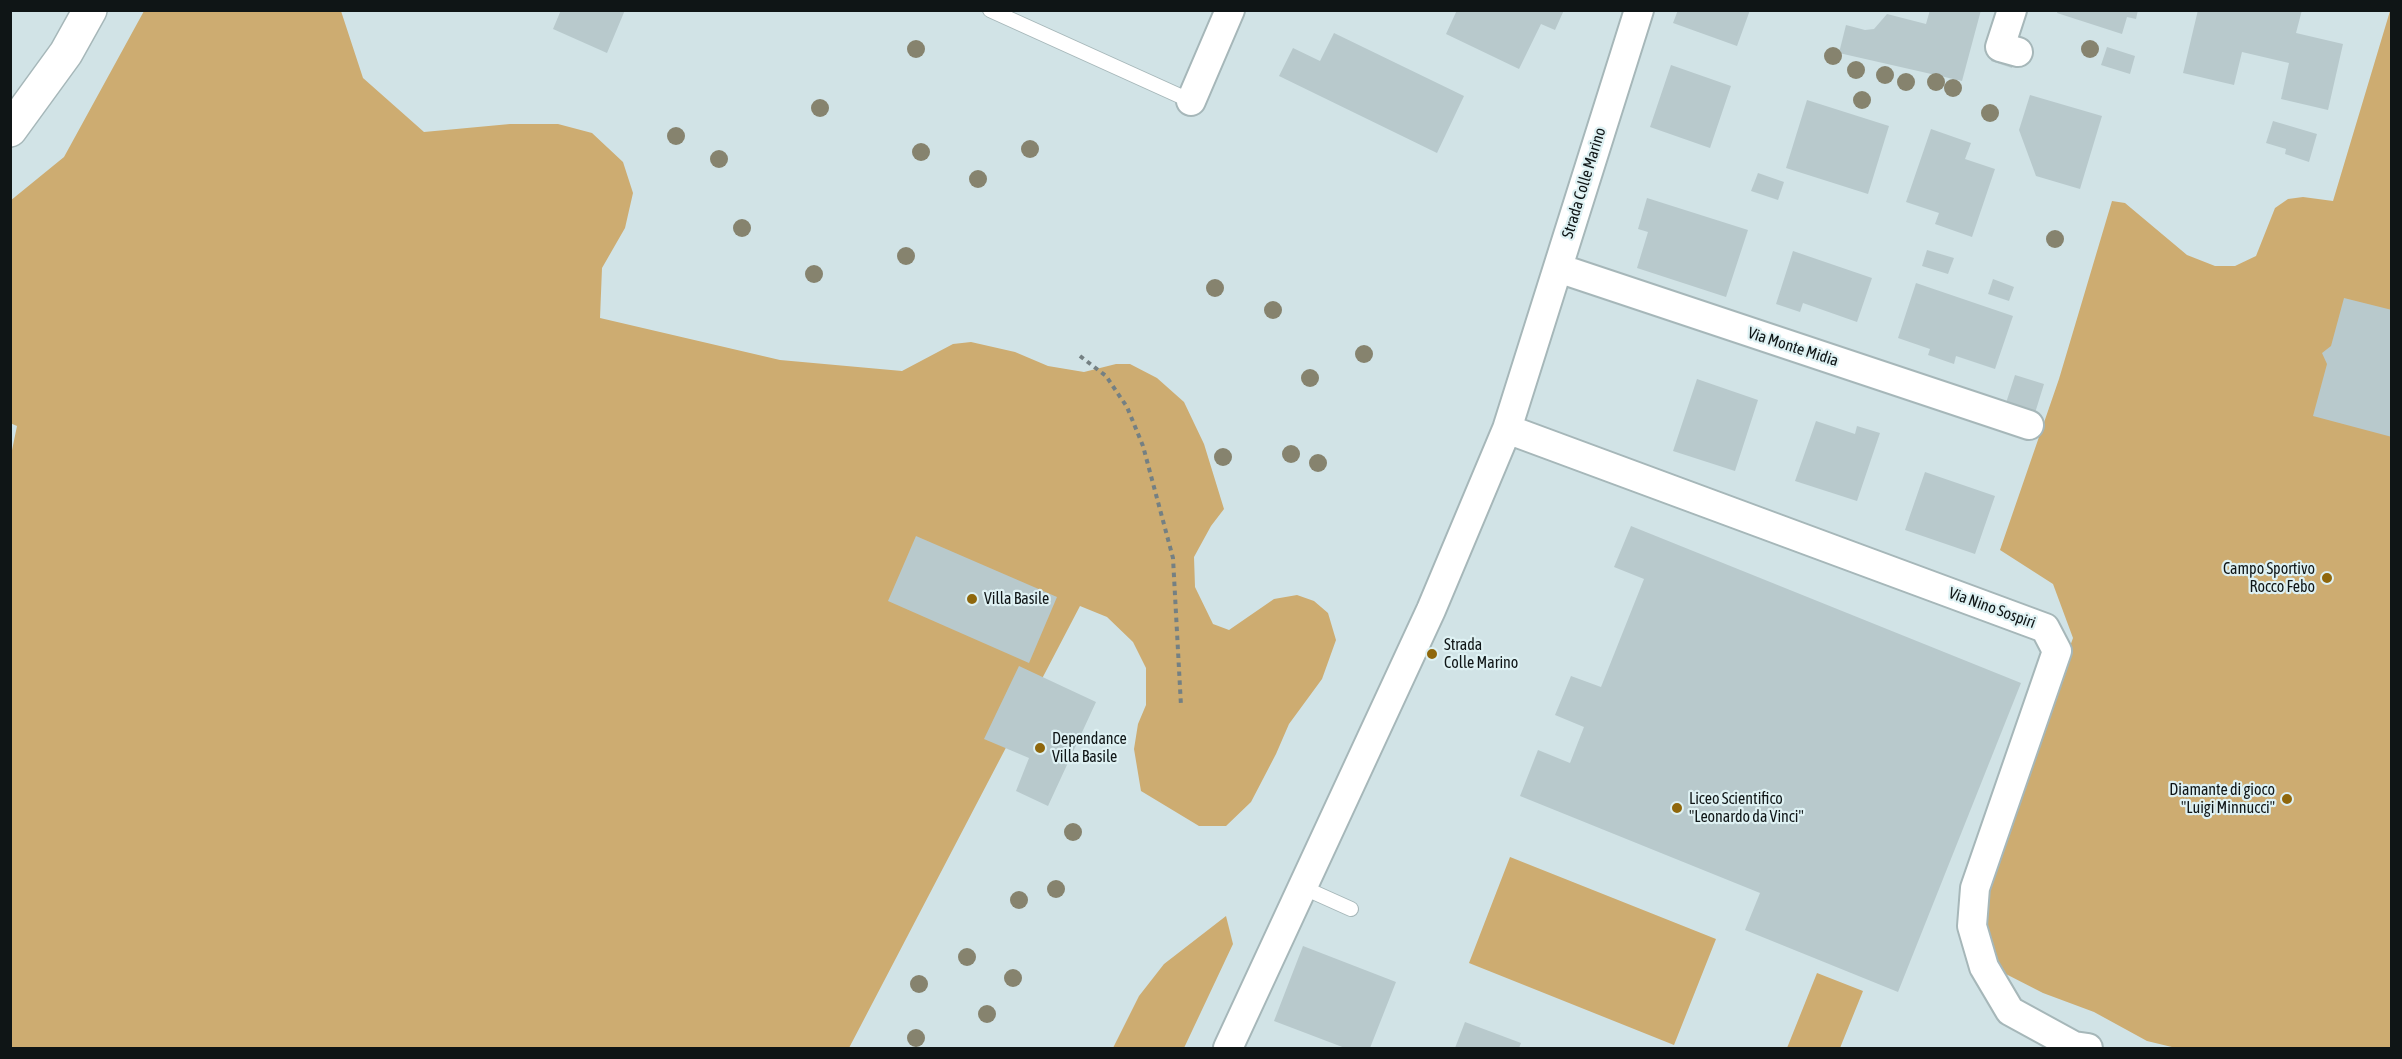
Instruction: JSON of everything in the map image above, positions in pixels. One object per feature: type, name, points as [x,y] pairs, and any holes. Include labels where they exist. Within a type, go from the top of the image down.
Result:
[{"type":"street","points":[[10,130],[66,53],[90,10]]},
{"type":"street","points":[[1191,101],[1230,10]]},
{"type":"street","name":"Strada Colle Marino","points":[[1228,1048],[1431,610],[1507,429],[1639,10]]},
{"type":"street","points":[[2012,10],[2000,47],[2018,52]]},
{"type":"street","name":"Via Monte Midia","points":[[1558,268],[2029,425]]},
{"type":"street","name":"Via Nino Sospiri","points":[[1507,429],[2045,628],[2058,651],[1975,888],[1972,926],[1984,967],[2010,1011],[2074,1046],[2088,1048]]},
{"type":"lane","points":[[990,10],[1191,101]]},
{"type":"lane","points":[[1302,887],[1351,909]]},
{"type":"path","points":[[1080,356],[1106,376],[1127,406],[1143,446],[1173,558],[1181,706]]},
{"type":"shaded area","points":[[144,11],[341,11],[363,78],[424,132],[510,124],[558,124],[592,133],[623,162],[633,193],[625,228],[602,268],[600,318],[780,360],[902,371],[953,344],[971,342],[1015,352],[1048,366],[1084,372],[1116,364],[1130,364],[1157,378],[1184,402],[1204,444],[1224,509],[1211,526],[1194,557],[1195,587],[1213,624],[1229,630],[1274,599],[1297,595],[1314,601],[1328,613],[1336,640],[1322,679],[1289,724],[1251,802],[1226,826],[1199,826],[1141,791],[1134,749],[1138,724],[1146,705],[1146,668],[1133,642],[1107,617],[1080,606],[849,1048],[11,1048],[10,460],[17,426],[10,423],[10,201],[64,157]]},
{"type":"shaded area","points":[[2390,11],[2391,1048],[2176,1048],[2147,1041],[2094,1012],[2043,993],[2000,971],[1979,910],[1993,861],[2073,638],[2053,584],[2000,550],[2059,379],[2112,201],[2125,203],[2187,255],[2215,266],[2235,266],[2256,256],[2275,208],[2288,199],[2303,197],[2333,201]]},
{"type":"shaded area","points":[[1510,857],[1716,939],[1674,1045],[1469,963]]},
{"type":"shaded area","points":[[1226,916],[1233,944],[1184,1048],[1113,1048],[1139,996],[1164,964]]},
{"type":"shaded area","points":[[1817,973],[1863,991],[1840,1048],[1787,1048]]},
{"type":"building","points":[[561,10],[625,10],[607,53],[553,29]]},
{"type":"building","points":[[1457,10],[1564,10],[1555,30],[1541,24],[1519,69],[1446,34]]},
{"type":"building","points":[[1678,10],[1750,10],[1737,46],[1673,23]]},
{"type":"building","points":[[1930,10],[1981,10],[1962,81],[1839,53],[1846,25],[1865,30],[1874,29],[1887,14],[1926,24]]},
{"type":"building","points":[[2058,10],[2138,10],[2136,19],[2127,17],[2122,34],[2057,13]]},
{"type":"building","points":[[2198,10],[2302,10],[2296,33],[2343,44],[2328,110],[2281,99],[2289,63],[2242,52],[2234,85],[2183,73]]},
{"type":"building","points":[[1334,33],[1464,96],[1437,153],[1279,76],[1293,48],[1320,61]]},
{"type":"building","points":[[2107,47],[2135,56],[2130,74],[2101,65]]},
{"type":"building","points":[[1992,54],[2014,61],[2012,68],[1991,61]]},
{"type":"building","points":[[1671,65],[1731,86],[1710,148],[1650,127]]},
{"type":"building","points":[[2030,95],[2102,116],[2080,189],[2036,176],[2019,130]]},
{"type":"building","points":[[1807,100],[1889,126],[1868,194],[1786,168]]},
{"type":"building","points":[[2273,121],[2317,134],[2309,162],[2285,154],[2286,149],[2266,143]]},
{"type":"building","points":[[1931,129],[1971,143],[1965,159],[1995,169],[1972,237],[1935,224],[1939,213],[1906,202]]},
{"type":"building","points":[[1758,173],[1784,182],[1778,200],[1751,191]]},
{"type":"building","points":[[1647,198],[1748,230],[1726,297],[1637,268],[1648,232],[1638,229]]},
{"type":"building","points":[[1927,250],[1954,258],[1948,274],[1922,266]]},
{"type":"building","points":[[1793,251],[1872,278],[1857,322],[1803,303],[1800,312],[1776,304]]},
{"type":"building","points":[[1993,279],[2014,287],[2009,301],[1988,294]]},
{"type":"building","points":[[1916,283],[2013,316],[1995,369],[1956,356],[1954,364],[1928,355],[1930,349],[1898,338]]},
{"type":"building","points":[[2344,298],[2392,310],[2392,437],[2313,416],[2327,364],[2322,353],[2331,346]]},
{"type":"building","points":[[2015,375],[2044,384],[2035,413],[2006,403]]},
{"type":"building","points":[[1697,379],[1758,400],[1735,471],[1673,451]]},
{"type":"building","points":[[1816,421],[1855,434],[1857,426],[1880,433],[1857,501],[1795,481]]},
{"type":"building","points":[[1925,472],[1995,496],[1975,554],[1905,530]]},
{"type":"building","points":[[1631,526],[2021,683],[1898,992],[1745,930],[1760,893],[1520,796],[1538,750],[1570,763],[1584,727],[1555,715],[1571,676],[1601,687],[1644,579],[1614,567]]},
{"type":"building","name":"Villa Basile","points":[[916,536],[1057,597],[1029,663],[888,601]]},
{"type":"building","name":"Dependance Villa Basile","points":[[1019,666],[1096,702],[1048,806],[1016,791],[1029,758],[984,739]]},
{"type":"building","points":[[1303,946],[1396,982],[1370,1048],[1345,1048],[1274,1021]]},
{"type":"building","points":[[1465,1022],[1521,1043],[1519,1048],[1455,1048]]},
{"type":"place","name":"Campo Sportivo Rocco Febo","points":[[2327,578]]},
{"type":"place","name":"Villa Basile","points":[[972,599]]},
{"type":"place","name":"Strada Colle Marino","points":[[1432,654]]},
{"type":"place","name":"Dependance Villa Basile","points":[[1040,748]]},
{"type":"place","name":"Diamante di gioco \"Luigi Minnucci\"","points":[[2287,799]]},
{"type":"place","name":"Liceo Scientifico \"Leonardo da Vinci\"","points":[[1677,808]]}]
